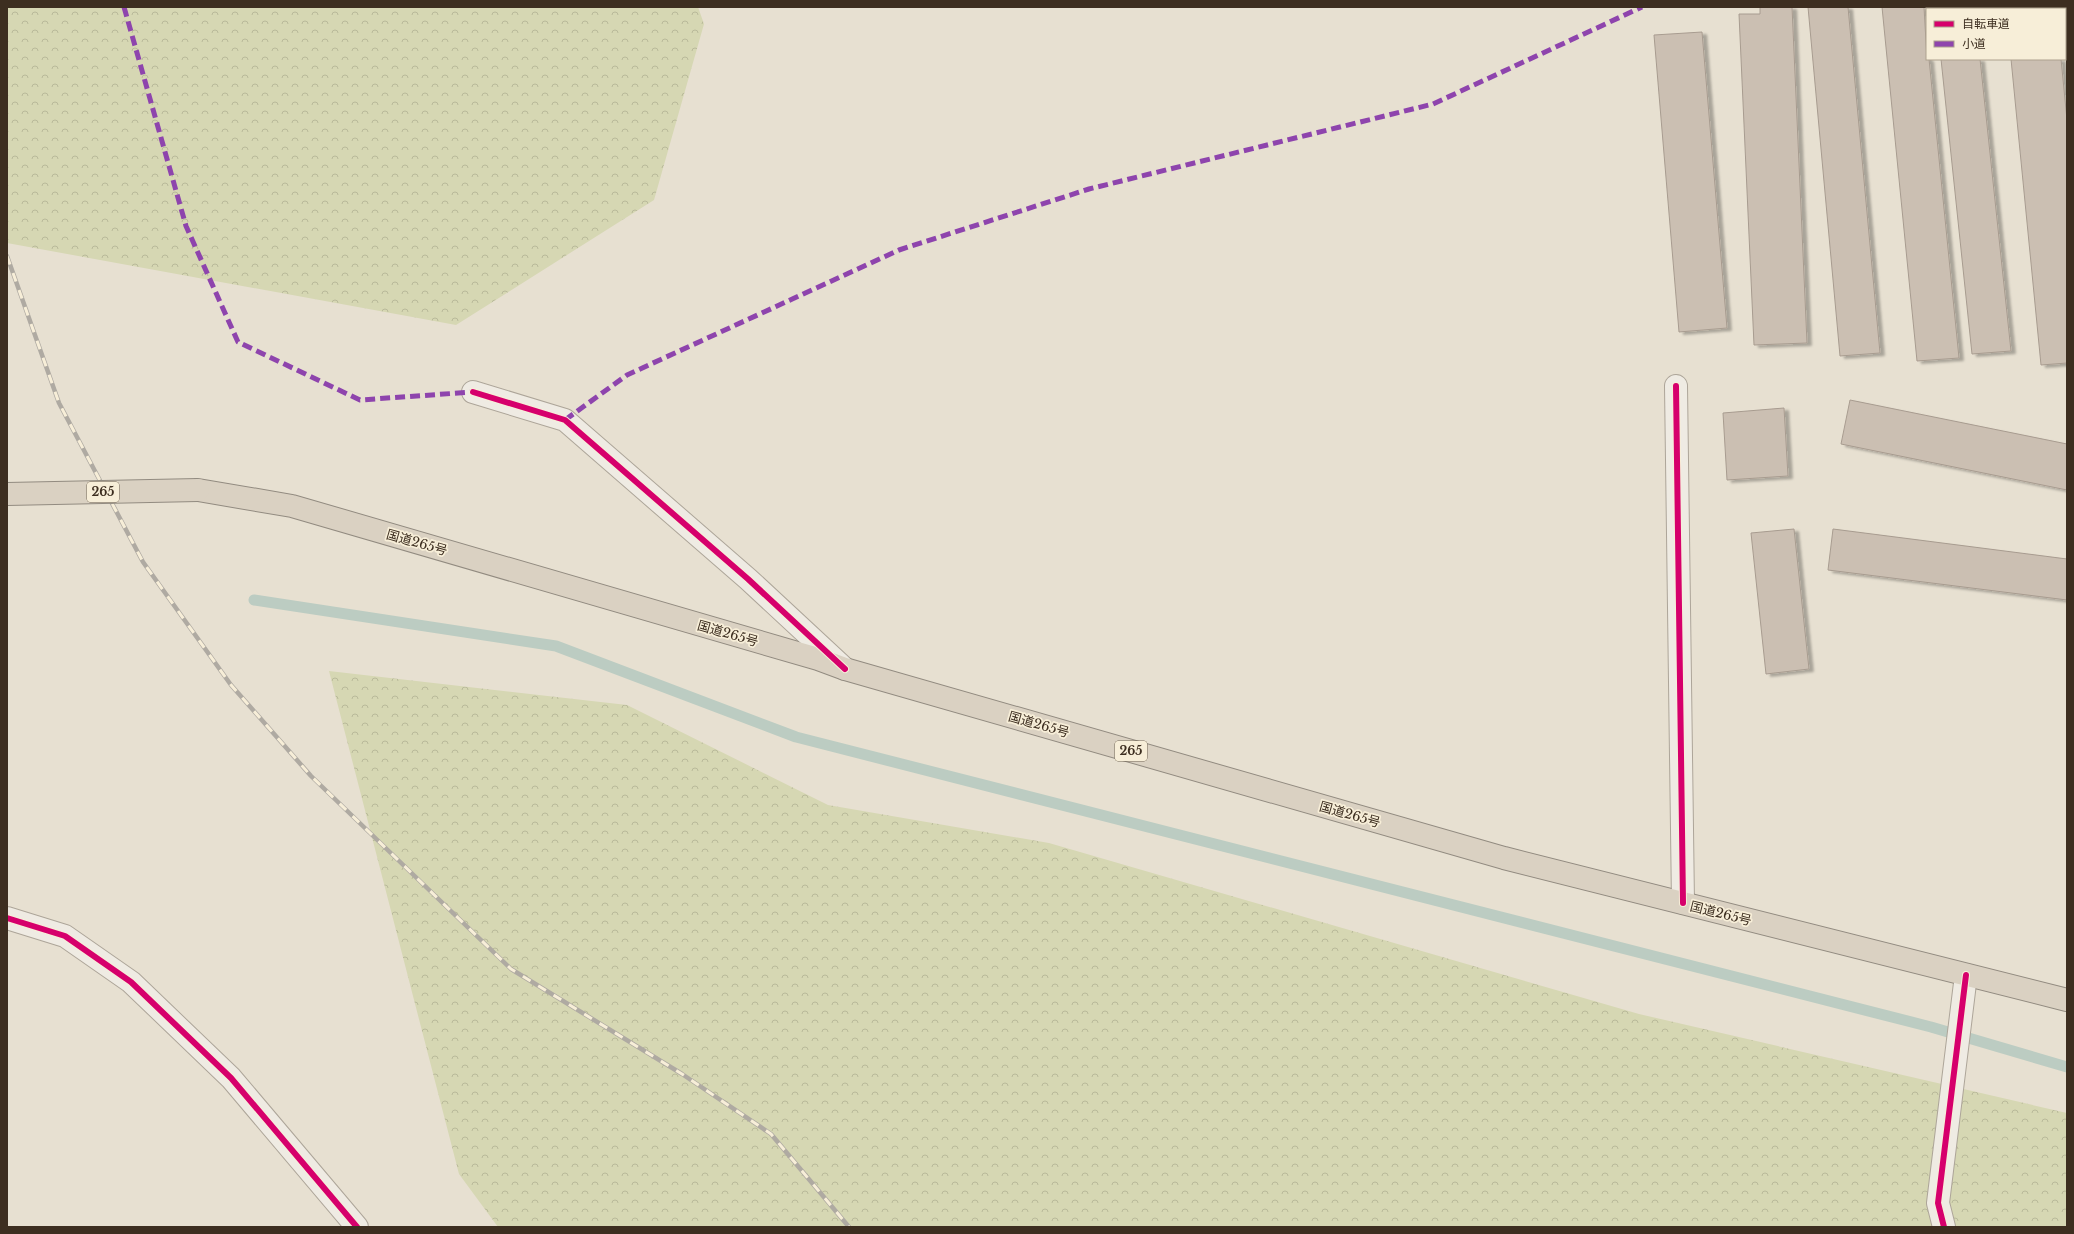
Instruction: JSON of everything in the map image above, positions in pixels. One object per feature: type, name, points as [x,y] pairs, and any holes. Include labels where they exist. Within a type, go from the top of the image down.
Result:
[{"type":"highway","name":"国道265号","points":[[7,494],[198,490],[292,506],[845,668],[1504,858],[2067,1000]]},
{"type":"street","points":[[1676,386],[1683,903]]},
{"type":"street","points":[[473,392],[565,420],[748,579],[845,668]]},
{"type":"street","points":[[7,918],[65,936],[131,982],[231,1078],[357,1227]]},
{"type":"street","points":[[1944,1227],[1938,1203],[1966,975]]},
{"type":"green space","points":[[7,7],[698,7],[704,24],[654,200],[456,325],[7,243]]},
{"type":"green space","points":[[329,671],[627,705],[828,805],[1049,843],[1639,1014],[2067,1113],[2067,1227],[498,1227],[459,1174]]},
{"type":"building","points":[[1760,7],[1792,7],[1807,343],[1754,345],[1739,14],[1760,14]]},
{"type":"building","points":[[1808,7],[1848,7],[1880,353],[1840,356]]},
{"type":"building","points":[[1882,7],[1924,7],[1926,60],[1929,60],[1959,358],[1917,361]]},
{"type":"building","points":[[1935,7],[1974,7],[1974,8]]},
{"type":"building","points":[[2005,7],[2056,7],[2056,8]]},
{"type":"building","points":[[1702,32],[1727,328],[1679,332],[1654,35]]},
{"type":"building","points":[[1941,60],[1980,60],[2011,351],[1972,354]]},
{"type":"building","points":[[2011,60],[2061,60],[2067,120],[2067,363],[2041,365]]},
{"type":"building","points":[[1850,400],[2067,444],[2067,490],[1841,444]]},
{"type":"building","points":[[1784,408],[1788,476],[1727,480],[1723,413]]},
{"type":"building","points":[[1794,529],[1809,669],[1766,674],[1751,533]]},
{"type":"building","points":[[1833,529],[2067,559],[2067,600],[1828,570]]},
{"type":"waterway","points":[[254,600],[556,646],[796,737],[1931,1027],[2067,1067]]},
{"type":"railway","points":[[7,256],[59,403],[143,562],[231,685],[311,776],[511,969],[682,1074],[771,1134],[849,1227]]},
{"type":"marked path","points":[[124,7],[186,226],[238,342],[360,400],[473,392]]},
{"type":"marked path","points":[[565,420],[627,375],[899,250],[1089,189],[1433,104],[1642,7]]},
{"type":"cycle path","points":[[1676,386],[1683,903]]},
{"type":"cycle path","points":[[473,392],[565,420],[748,579],[845,669]]},
{"type":"cycle path","points":[[7,918],[65,936],[131,982],[231,1078],[357,1227]]},
{"type":"cycle path","points":[[1944,1227],[1938,1203],[1966,975]]}]
